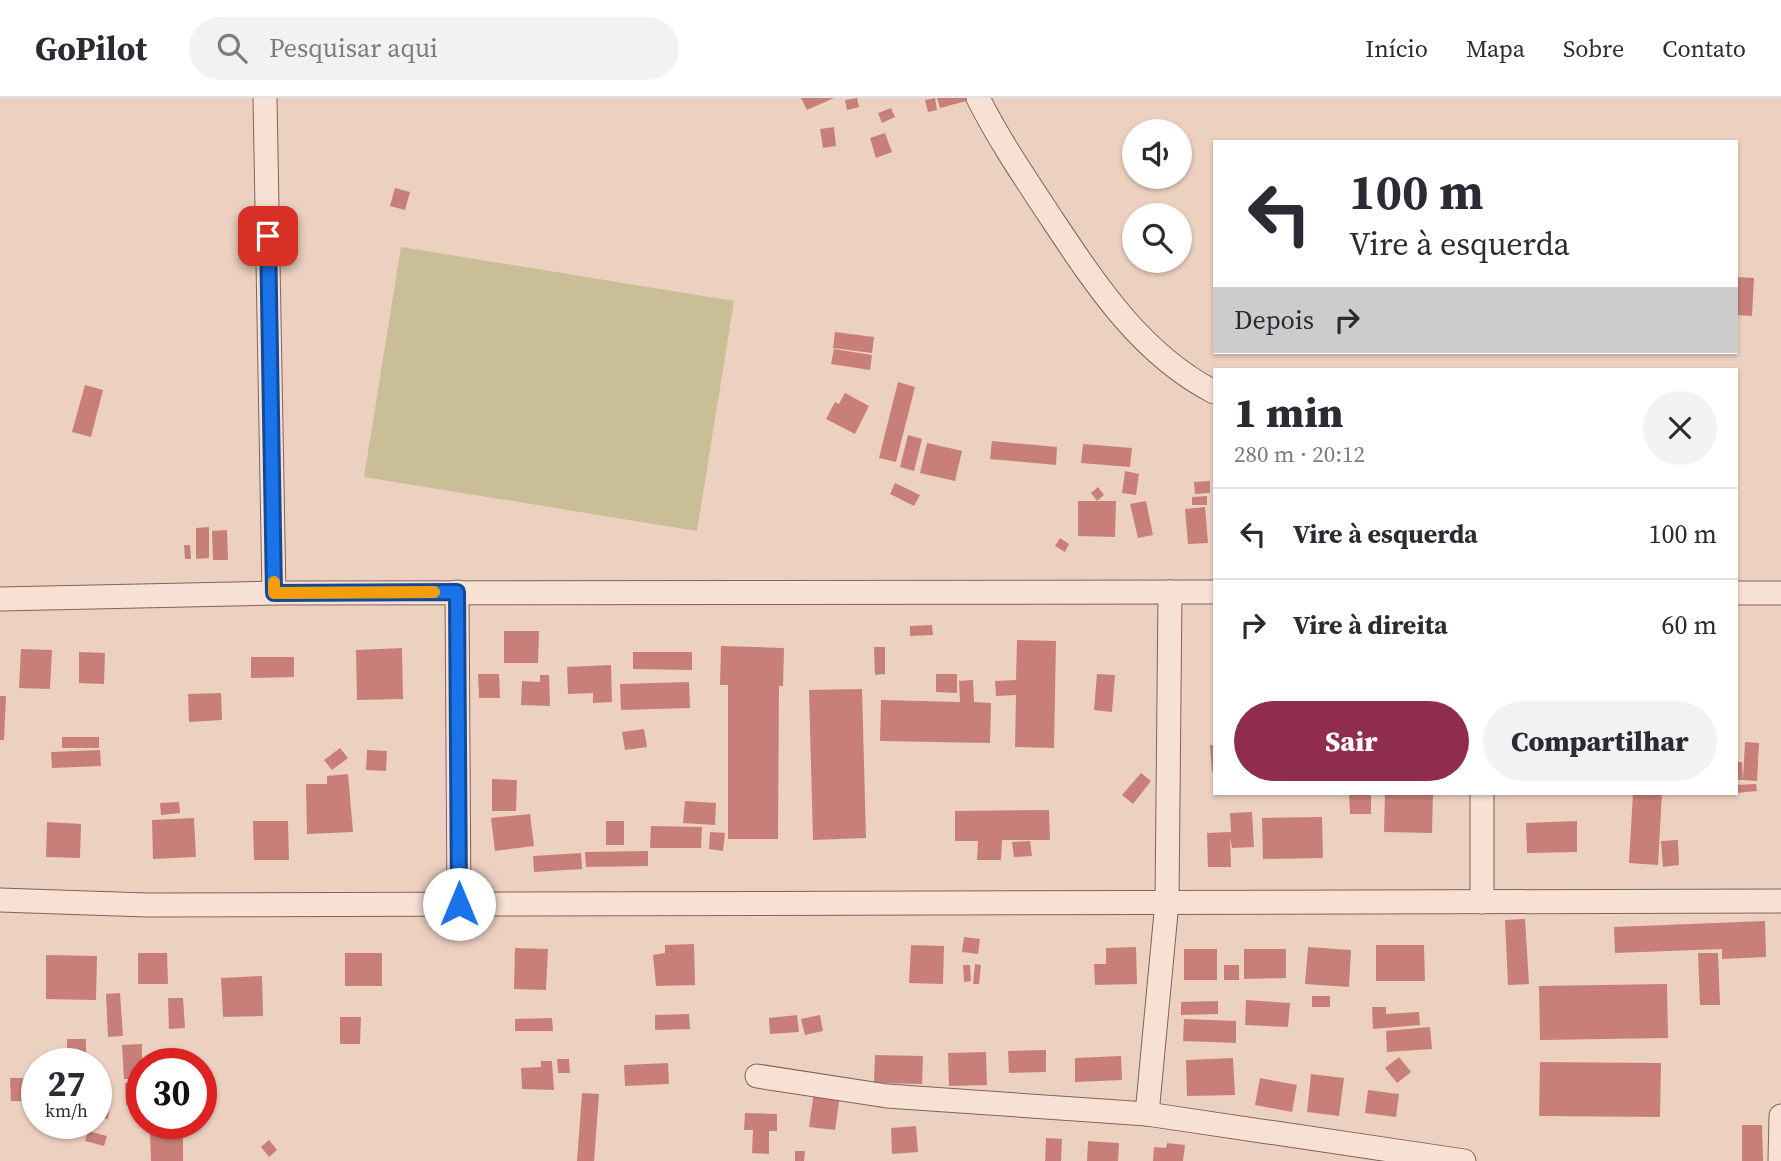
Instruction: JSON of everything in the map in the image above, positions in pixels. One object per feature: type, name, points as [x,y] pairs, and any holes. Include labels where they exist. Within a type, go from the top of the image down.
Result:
[{"type":"street","points":[[265,98],[274,593]]},
{"type":"street","points":[[978,98],[1029,183],[1123,319],[1153,351],[1213,392]]},
{"type":"street","points":[[457,592],[459,904]]},
{"type":"street","points":[[1147,1114],[1167,902],[1170,592]]},
{"type":"street","points":[[0,599],[274,593],[1213,592]]},
{"type":"street","points":[[1738,593],[1781,593]]},
{"type":"street","points":[[1482,795],[1482,902]]},
{"type":"street","points":[[0,900],[147,905],[1781,901]]},
{"type":"street","points":[[757,1076],[887,1096],[1147,1114],[1464,1161]]},
{"type":"street","points":[[1780,1161],[1781,1116]]},
{"type":"shaded area","points":[[401,247],[734,301],[697,531],[364,477]]},
{"type":"building","points":[[801,98],[834,98],[807,110]]},
{"type":"building","points":[[857,98],[859,107],[847,110],[845,100]]},
{"type":"building","points":[[935,98],[937,110],[928,112],[925,100]]},
{"type":"building","points":[[937,98],[970,98],[970,100],[940,108]]},
{"type":"building","points":[[891,108],[895,117],[882,123],[878,113]]},
{"type":"building","points":[[834,127],[836,146],[823,148],[820,129]]},
{"type":"building","points":[[885,133],[892,152],[876,158],[870,138]]},
{"type":"building","points":[[395,188],[410,192],[405,210],[390,206]]},
{"type":"building","points":[[1738,277],[1754,278],[1752,316],[1738,315]]},
{"type":"building","points":[[835,332],[874,337],[872,353],[833,348]]},
{"type":"building","points":[[834,349],[872,355],[870,370],[831,364]]},
{"type":"building","points":[[898,382],[915,387],[896,462],[879,458]]},
{"type":"building","points":[[85,385],[103,390],[91,437],[72,432]]},
{"type":"building","points":[[845,393],[869,406],[855,434],[826,419],[835,402],[839,404]]},
{"type":"building","points":[[908,435],[922,439],[914,471],[900,467]]},
{"type":"building","points":[[992,441],[1057,447],[1056,465],[990,459]]},
{"type":"building","points":[[927,443],[962,451],[955,481],[920,473]]},
{"type":"building","points":[[1083,444],[1132,448],[1130,467],[1081,463]]},
{"type":"building","points":[[1125,471],[1139,474],[1136,495],[1122,493]]},
{"type":"building","points":[[1210,481],[1210,493],[1195,494],[1194,482]]},
{"type":"building","points":[[895,483],[920,495],[914,506],[890,494]]},
{"type":"building","points":[[1098,487],[1104,495],[1097,501],[1091,493]]},
{"type":"building","points":[[1207,496],[1207,505],[1192,505],[1192,497]]},
{"type":"building","points":[[1078,501],[1116,501],[1115,537],[1078,536]]},
{"type":"building","points":[[1146,501],[1153,535],[1138,538],[1130,504]]},
{"type":"building","points":[[1205,507],[1208,543],[1188,544],[1185,509]]},
{"type":"building","points":[[209,527],[209,558],[196,559],[196,528]]},
{"type":"building","points":[[227,530],[228,560],[213,560],[212,531]]},
{"type":"building","points":[[1060,538],[1069,544],[1065,552],[1055,546]]},
{"type":"building","points":[[184,545],[190,545],[191,559],[185,559]]},
{"type":"building","points":[[932,625],[933,635],[910,636],[910,626]]},
{"type":"building","points":[[504,631],[539,631],[538,663],[504,663]]},
{"type":"building","points":[[1017,640],[1056,641],[1054,748],[1015,747],[1016,695],[996,696],[995,681],[1016,680]]},
{"type":"building","points":[[721,646],[784,648],[783,686],[779,686],[778,839],[728,839],[728,685],[720,685]]},
{"type":"building","points":[[874,647],[885,647],[885,674],[875,675]]},
{"type":"building","points":[[402,648],[403,699],[357,700],[356,650]]},
{"type":"building","points":[[21,649],[52,650],[50,689],[19,688]]},
{"type":"building","points":[[79,652],[105,653],[104,684],[79,683]]},
{"type":"building","points":[[633,652],[692,652],[692,670],[633,669]]},
{"type":"building","points":[[251,657],[294,657],[294,677],[251,678]]},
{"type":"building","points":[[611,665],[612,702],[593,703],[593,693],[568,694],[567,667]]},
{"type":"building","points":[[478,674],[499,674],[500,698],[479,698]]},
{"type":"building","points":[[936,674],[957,674],[957,693],[936,692]]},
{"type":"building","points":[[1097,674],[1115,675],[1112,712],[1094,710]]},
{"type":"building","points":[[540,675],[549,675],[550,706],[521,705],[522,681],[540,682]]},
{"type":"building","points":[[973,680],[974,702],[991,703],[990,743],[880,741],[881,700],[960,702],[959,681]]},
{"type":"building","points":[[689,682],[690,708],[621,710],[620,684]]},
{"type":"building","points":[[862,689],[866,838],[813,840],[809,690]]},
{"type":"building","points":[[221,693],[222,720],[189,722],[188,694]]},
{"type":"building","points":[[0,696],[6,696],[4,740],[0,740]]},
{"type":"building","points":[[644,729],[647,747],[625,750],[622,732]]},
{"type":"building","points":[[62,737],[99,737],[99,748],[62,748]]},
{"type":"building","points":[[1745,742],[1759,743],[1757,781],[1743,780]]},
{"type":"building","points":[[1210,745],[1213,745],[1212,772]]},
{"type":"building","points":[[340,748],[348,758],[332,770],[324,760]]},
{"type":"building","points":[[100,750],[101,766],[52,768],[51,752]]},
{"type":"building","points":[[367,750],[387,751],[386,771],[366,770]]},
{"type":"building","points":[[1738,762],[1742,762],[1743,780],[1738,780]]},
{"type":"building","points":[[1141,773],[1151,781],[1133,804],[1122,795]]},
{"type":"building","points":[[348,774],[353,832],[307,834],[306,784],[327,784],[327,776]]},
{"type":"building","points":[[492,779],[517,780],[516,811],[492,811]]},
{"type":"building","points":[[1756,784],[1757,791],[1738,793],[1738,785]]},
{"type":"building","points":[[1349,795],[1371,795],[1371,814],[1350,814]]},
{"type":"building","points":[[1385,795],[1433,795],[1432,833],[1384,832]]},
{"type":"building","points":[[1633,795],[1662,795],[1658,865],[1629,863]]},
{"type":"building","points":[[685,801],[716,803],[715,825],[683,823]]},
{"type":"building","points":[[179,802],[180,813],[161,815],[160,803]]},
{"type":"building","points":[[1049,810],[1050,840],[1002,840],[1001,860],[977,860],[978,841],[955,841],[955,811]]},
{"type":"building","points":[[1252,812],[1254,847],[1232,848],[1230,838],[1231,867],[1208,867],[1207,833],[1231,832],[1230,813]]},
{"type":"building","points":[[530,814],[534,846],[495,851],[491,818]]},
{"type":"building","points":[[1322,817],[1323,858],[1263,859],[1262,818]]},
{"type":"building","points":[[194,818],[196,857],[153,859],[152,820]]},
{"type":"building","points":[[253,821],[288,821],[289,860],[254,860]]},
{"type":"building","points":[[606,821],[624,821],[624,845],[606,845]]},
{"type":"building","points":[[1577,821],[1577,852],[1527,853],[1526,823]]},
{"type":"building","points":[[47,822],[81,824],[80,858],[46,857]]},
{"type":"building","points":[[651,826],[702,827],[701,848],[650,848]]},
{"type":"building","points":[[710,832],[725,833],[723,851],[709,849]]},
{"type":"building","points":[[1678,840],[1679,865],[1663,867],[1661,841]]},
{"type":"building","points":[[1030,841],[1032,856],[1014,857],[1012,842]]},
{"type":"building","points":[[648,851],[648,866],[586,867],[585,852]]},
{"type":"building","points":[[581,853],[582,869],[534,872],[533,856]]},
{"type":"building","points":[[1525,919],[1529,984],[1508,985],[1505,920]]},
{"type":"building","points":[[1765,921],[1766,957],[1722,959],[1722,949],[1615,953],[1614,927]]},
{"type":"building","points":[[964,937],[980,939],[978,954],[962,952]]},
{"type":"building","points":[[694,944],[695,985],[656,986],[653,955],[665,953],[665,945]]},
{"type":"building","points":[[911,945],[944,946],[943,984],[909,983]]},
{"type":"building","points":[[1376,945],[1424,945],[1425,981],[1376,981]]},
{"type":"building","points":[[1136,947],[1137,984],[1095,985],[1094,964],[1106,964],[1106,948]]},
{"type":"building","points":[[1308,947],[1351,950],[1349,987],[1305,984]]},
{"type":"building","points":[[515,948],[548,949],[546,990],[514,989]]},
{"type":"building","points":[[1184,949],[1217,949],[1217,980],[1184,980]]},
{"type":"building","points":[[1244,949],[1286,949],[1286,978],[1244,979]]},
{"type":"building","points":[[138,953],[167,953],[168,984],[138,984]]},
{"type":"building","points":[[345,953],[382,953],[382,986],[345,986]]},
{"type":"building","points":[[1698,953],[1718,953],[1720,1005],[1700,1005]]},
{"type":"building","points":[[46,955],[97,956],[96,1000],[46,999]]},
{"type":"building","points":[[975,964],[981,965],[979,984],[973,984]]},
{"type":"building","points":[[963,965],[970,965],[971,981],[964,982]]},
{"type":"building","points":[[1224,965],[1239,965],[1239,980],[1224,980]]},
{"type":"building","points":[[262,976],[263,1016],[223,1017],[221,978]]},
{"type":"building","points":[[1667,984],[1668,1038],[1540,1040],[1539,986]]},
{"type":"building","points":[[120,993],[123,1036],[108,1037],[106,994]]},
{"type":"building","points":[[1312,996],[1330,996],[1330,1007],[1312,1007]]},
{"type":"building","points":[[168,998],[183,998],[185,1028],[169,1029]]},
{"type":"building","points":[[1246,1000],[1290,1003],[1288,1027],[1245,1025]]},
{"type":"building","points":[[1218,1001],[1218,1014],[1181,1015],[1181,1002]]},
{"type":"building","points":[[1372,1007],[1386,1007],[1386,1014],[1419,1012],[1420,1025],[1373,1029]]},
{"type":"building","points":[[689,1014],[690,1029],[655,1030],[655,1015]]},
{"type":"building","points":[[797,1015],[799,1032],[770,1034],[769,1018]]},
{"type":"building","points":[[820,1015],[823,1031],[805,1035],[801,1019]]},
{"type":"building","points":[[340,1017],[361,1017],[360,1044],[340,1044]]},
{"type":"building","points":[[552,1018],[553,1031],[515,1031],[515,1019]]},
{"type":"building","points":[[1184,1019],[1236,1021],[1236,1043],[1183,1041]]},
{"type":"building","points":[[1430,1027],[1432,1049],[1387,1052],[1386,1031]]},
{"type":"building","points":[[67,1039],[86,1039],[86,1048],[67,1048]]},
{"type":"building","points":[[142,1044],[142,1048],[126,1048],[126,1079],[124,1079],[122,1045]]},
{"type":"building","points":[[1046,1050],[1046,1072],[1009,1073],[1008,1051]]},
{"type":"building","points":[[986,1052],[987,1085],[949,1086],[948,1053]]},
{"type":"building","points":[[875,1055],[923,1056],[922,1084],[874,1083]]},
{"type":"building","points":[[1121,1056],[1122,1080],[1075,1082],[1075,1058]]},
{"type":"building","points":[[1399,1057],[1411,1072],[1397,1083],[1385,1068]]},
{"type":"building","points":[[1233,1058],[1235,1095],[1187,1096],[1186,1060]]},
{"type":"building","points":[[557,1059],[569,1059],[570,1073],[558,1073]]},
{"type":"building","points":[[541,1061],[552,1061],[554,1090],[522,1089],[521,1068],[541,1067]]},
{"type":"building","points":[[1540,1062],[1661,1063],[1660,1117],[1539,1116]]},
{"type":"building","points":[[668,1063],[669,1084],[625,1086],[624,1065]]},
{"type":"building","points":[[1311,1074],[1344,1078],[1339,1116],[1307,1112]]},
{"type":"building","points":[[10,1078],[21,1078],[21,1101],[11,1101]]},
{"type":"building","points":[[1260,1078],[1297,1085],[1292,1112],[1255,1105]]},
{"type":"building","points":[[1368,1090],[1399,1094],[1396,1117],[1365,1113]]},
{"type":"building","points":[[814,1092],[840,1095],[835,1130],[809,1127]]},
{"type":"building","points":[[582,1093],[599,1094],[594,1161],[577,1161]]},
{"type":"building","points":[[745,1113],[777,1114],[777,1131],[769,1131],[769,1154],[752,1153],[753,1130],[744,1130]]},
{"type":"building","points":[[1742,1125],[1762,1125],[1763,1161],[1742,1161]]},
{"type":"building","points":[[916,1126],[918,1152],[892,1154],[891,1128]]},
{"type":"building","points":[[1046,1138],[1062,1139],[1061,1161],[1045,1161]]},
{"type":"building","points":[[86,1139],[106,1139],[104,1146]]},
{"type":"building","points":[[150,1139],[183,1139],[183,1161],[151,1161]]},
{"type":"building","points":[[269,1140],[277,1150],[269,1157],[261,1147]]},
{"type":"building","points":[[1088,1141],[1119,1143],[1118,1161],[1087,1161]]},
{"type":"building","points":[[1167,1143],[1185,1145],[1183,1161],[1153,1161],[1154,1147],[1166,1148]]},
{"type":"building","points":[[795,1151],[805,1151],[804,1161],[795,1161]]},
{"type":"slow traffic","points":[[274,582],[274,593],[434,592]]},
{"type":"route","points":[[268,236],[274,593],[457,592],[459,904]]}]
